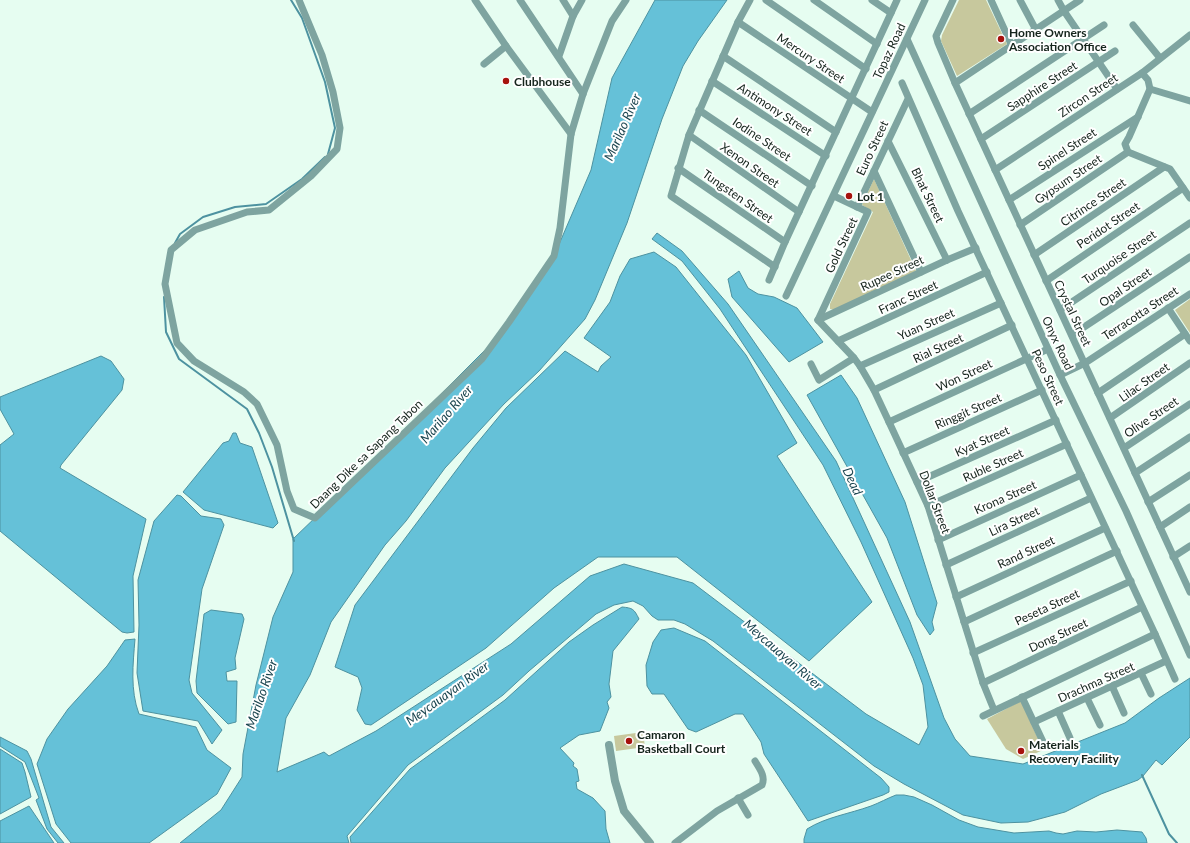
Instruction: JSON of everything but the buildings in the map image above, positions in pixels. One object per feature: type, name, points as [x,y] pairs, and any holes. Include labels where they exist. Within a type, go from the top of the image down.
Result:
[{"type":"street","name":"Daang Dike sa Sapang Tabon","points":[[299,0],[322,55],[333,92],[340,128],[337,149],[311,176],[269,210],[247,212],[195,230],[171,250],[165,284],[177,343],[194,361],[244,392],[258,404],[277,445],[287,491],[294,509],[315,518],[482,359],[554,256],[560,228],[571,134]]},
{"type":"street","points":[[475,0],[506,46],[571,134]]},
{"type":"street","points":[[520,0],[559,56],[583,94]]},
{"type":"street","points":[[563,0],[573,16]]},
{"type":"street","points":[[559,56],[573,16],[582,0]]},
{"type":"street","points":[[571,134],[583,94],[612,21],[626,0]]},
{"type":"street","points":[[750,0],[738,22],[688,136],[671,196],[775,267]]},
{"type":"street","points":[[766,0],[866,69]]},
{"type":"street","points":[[814,0],[877,44]]},
{"type":"street","points":[[872,0],[891,13]]},
{"type":"street","points":[[769,280],[785,242],[897,0]]},
{"type":"street","name":"Topaz Road","points":[[872,112],[926,0]]},
{"type":"street","name":"Crystal Street","points":[[953,0],[936,36],[938,43],[969,114],[1173,557],[1188,580],[1190,592]]},
{"type":"street","points":[[991,0],[1012,46]]},
{"type":"street","points":[[1020,0],[1036,30]]},
{"type":"street","points":[[1058,0],[1117,89]]},
{"type":"street","points":[[955,83],[1080,0]]},
{"type":"street","name":"Mercury Street","points":[[738,22],[872,112]]},
{"type":"street","points":[[969,114],[1104,24]]},
{"type":"street","points":[[1133,24],[1160,58]]},
{"type":"street","name":"Zircon Street","points":[[996,170],[1142,73],[1190,35]]},
{"type":"street","name":"Onyx Road","points":[[907,39],[1060,375],[1126,511],[1190,655]]},
{"type":"street","points":[[484,64],[506,46]]},
{"type":"street","name":"Sapphire Street","points":[[981,139],[1115,51]]},
{"type":"street","points":[[723,56],[836,132]]},
{"type":"street","points":[[1142,73],[1148,80],[1150,89],[1125,144],[1128,152],[1170,169],[1190,198]]},
{"type":"street","name":"Antimony Street","points":[[712,81],[826,156]]},
{"type":"street","name":"Peso Street","points":[[902,84],[1175,679]]},
{"type":"street","points":[[1150,89],[1190,100]]},
{"type":"street","name":"Euro Street","points":[[857,207],[908,99]]},
{"type":"street","name":"Iodine Street","points":[[699,110],[812,186]]},
{"type":"street","points":[[786,296],[872,112]]},
{"type":"street","name":"Spinel Street","points":[[1009,200],[1138,117]]},
{"type":"street","name":"Xenon Street","points":[[688,136],[799,212]]},
{"type":"street","name":"Bhat Street","points":[[888,141],[947,260]]},
{"type":"street","name":"Gypsum Street","points":[[1020,225],[1128,152]]},
{"type":"street","name":"Citrince Street","points":[[1034,255],[1164,167]]},
{"type":"street","name":"Tungsten Street","points":[[678,168],[785,242]]},
{"type":"street","points":[[874,171],[921,272]]},
{"type":"street","name":"Peridot Street","points":[[1046,281],[1183,188]]},
{"type":"street","name":"Gold Street","points":[[818,320],[868,212],[834,196]]},
{"type":"street","name":"Turquoise Street","points":[[1060,310],[1190,223]]},
{"type":"street","name":"Rupee Street","points":[[818,320],[976,248]]},
{"type":"street","name":"Opal Street","points":[[1072,335],[1190,257]]},
{"type":"street","name":"Franc Street","points":[[838,341],[987,272]]},
{"type":"street","name":"Terracotta Street","points":[[1060,375],[1084,363],[1190,294]]},
{"type":"street","name":"Yuan Street","points":[[860,366],[1001,302]]},
{"type":"street","points":[[1168,308],[1190,341]]},
{"type":"street","name":"Dollar Street","points":[[818,320],[860,366],[874,390],[928,506],[973,653],[994,710]]},
{"type":"street","name":"Rial Street","points":[[874,390],[1012,326]]},
{"type":"street","points":[[1098,393],[1185,334]]},
{"type":"street","name":"Won Street","points":[[889,422],[1048,349]]},
{"type":"street","points":[[811,364],[819,380],[854,358]]},
{"type":"street","name":"Lilac Street","points":[[1110,418],[1190,363]]},
{"type":"street","name":"Ringgit Street","points":[[903,453],[1042,390]]},
{"type":"street","name":"Olive Street","points":[[1124,448],[1190,404]]},
{"type":"street","name":"Kyat Street","points":[[917,482],[1056,420]]},
{"type":"street","points":[[1135,472],[1190,437]]},
{"type":"street","name":"Ruble Street","points":[[928,506],[1067,444]]},
{"type":"street","name":"Krona Street","points":[[938,540],[1081,475]]},
{"type":"street","points":[[1148,502],[1190,475]]},
{"type":"street","name":"Lira Street","points":[[946,565],[1091,498]]},
{"type":"street","points":[[1160,527],[1190,507]]},
{"type":"street","name":"Rand Street","points":[[956,597],[1106,528]]},
{"type":"street","points":[[1173,557],[1190,546]]},
{"type":"street","points":[[964,622],[1116,551]]},
{"type":"street","name":"Peseta Street","points":[[973,653],[1130,581]]},
{"type":"street","name":"Dong Street","points":[[983,683],[1142,607]]},
{"type":"street","points":[[983,716],[1155,634]]},
{"type":"street","name":"Drachma Street","points":[[1034,722],[1166,661]]},
{"type":"street","points":[[1141,673],[1151,694]]},
{"type":"street","points":[[1112,686],[1124,713]]},
{"type":"street","points":[[1022,697],[1045,746]]},
{"type":"street","points":[[1087,698],[1100,725]]},
{"type":"street","points":[[1058,711],[1070,738]]},
{"type":"street","points":[[609,745],[615,781],[624,811],[650,843]]},
{"type":"street","points":[[675,843],[717,811],[762,785],[763,776],[755,761]]},
{"type":"street","points":[[738,798],[748,815]]},
{"type":"green space","points":[[959,0],[986,0],[1007,44],[957,76],[941,41],[942,35]]},
{"type":"green space","points":[[874,179],[916,271],[835,310],[830,309],[830,304],[873,212],[862,205]]},
{"type":"green space","points":[[1190,299],[1190,333],[1175,310]]},
{"type":"green space","points":[[1021,701],[1043,750],[1023,759],[1006,749],[987,719]]},
{"type":"green space","name":"Camaron Basketball Court","points":[[643,732],[645,747],[616,751],[614,736]]},
{"type":"water","points":[[655,0],[727,0],[698,41],[683,66],[662,119],[627,223],[595,300],[585,319],[539,371],[504,404],[445,468],[406,521],[385,545],[331,622],[310,675],[286,718],[277,772],[324,752],[329,756],[376,731],[511,644],[590,576],[624,564],[693,583],[866,714],[919,745],[928,727],[923,685],[913,658],[861,542],[823,465],[720,309],[682,261],[652,239],[657,233],[682,251],[728,304],[836,461],[910,622],[944,718],[955,739],[970,756],[1023,764],[1125,723],[1159,698],[1190,678],[1190,737],[1162,765],[1156,760],[1138,780],[1101,794],[1065,812],[1028,822],[1001,823],[963,815],[904,784],[874,766],[713,641],[685,624],[674,620],[658,620],[643,606],[633,601],[614,605],[596,614],[503,695],[408,765],[347,836],[349,843],[180,843],[221,810],[242,777],[243,754],[256,685],[273,617],[293,572],[293,539],[372,463],[499,336],[554,256],[591,170],[612,78]]},
{"type":"water","points":[[654,252],[676,267],[746,355],[797,443],[777,456],[872,602],[809,661],[677,557],[598,557],[554,588],[486,648],[371,725],[365,724],[357,710],[362,688],[358,677],[335,667],[355,605],[473,448],[506,408],[565,351],[598,372],[601,366],[611,357],[584,338],[610,302],[620,276],[630,259]]},
{"type":"water","points":[[739,271],[748,288],[758,294],[774,297],[797,308],[823,342],[789,362],[732,297],[728,279]]},
{"type":"water","points":[[101,356],[111,361],[124,379],[122,390],[60,468],[146,519],[133,576],[134,632],[127,633],[122,632],[0,531],[0,445],[14,434],[0,409],[0,397]]},
{"type":"water","points":[[841,375],[857,398],[905,502],[937,603],[932,622],[934,630],[930,635],[917,615],[887,538],[807,395]]},
{"type":"water","points":[[233,433],[236,433],[240,443],[252,447],[278,523],[273,528],[204,510],[183,492],[223,443],[229,441]]},
{"type":"water","points":[[177,495],[181,496],[201,516],[221,519],[224,525],[202,589],[189,680],[192,693],[222,730],[212,744],[198,721],[143,711],[137,673],[139,625],[138,580],[154,521]]},
{"type":"water","points":[[622,607],[633,610],[639,619],[613,651],[609,684],[611,697],[607,702],[609,708],[600,731],[579,735],[560,748],[574,763],[573,766],[577,769],[579,781],[576,782],[577,789],[593,798],[605,811],[606,829],[610,843],[351,843],[350,837],[410,769],[505,700],[569,642]]},
{"type":"water","points":[[211,610],[242,614],[244,619],[235,658],[236,669],[226,672],[227,681],[237,681],[236,722],[228,724],[197,693],[196,681],[204,614]]},
{"type":"water","points":[[674,628],[705,641],[881,778],[889,787],[889,792],[808,821],[764,754],[761,742],[743,714],[735,714],[696,732],[688,729],[664,694],[652,694],[647,686],[646,665],[653,642],[661,630]]},
{"type":"water","points":[[135,639],[133,686],[139,714],[196,727],[207,750],[231,768],[217,794],[149,843],[71,843],[56,824],[37,764],[47,739],[68,709],[107,666],[125,640]]},
{"type":"water","points":[[0,737],[27,751],[31,759],[51,827],[64,843],[58,843],[47,829],[36,800],[39,798],[25,762],[0,746]]},
{"type":"water","points":[[0,749],[22,763],[31,797],[0,814]]},
{"type":"water","points":[[896,795],[914,797],[959,820],[978,827],[1014,833],[1049,831],[1063,834],[1077,831],[1096,832],[1117,830],[1142,832],[1147,843],[804,843],[807,829],[814,825],[871,806]]},
{"type":"water","points":[[29,806],[54,843],[0,843],[0,821]]},
{"type":"waterway","points":[[291,0],[302,18],[325,82],[335,128],[328,154]]},
{"type":"waterway","points":[[175,243],[180,234],[203,217],[235,207],[266,204],[302,179],[325,157]]},
{"type":"waterway","points":[[164,297],[166,332],[179,359],[247,409],[259,433],[272,467],[294,541]]},
{"type":"waterway","points":[[1142,775],[1169,834],[1177,843]]},
{"type":"place","name":"Home Owners Association Office","points":[[1001,39]]},
{"type":"place","name":"Clubhouse","points":[[506,81]]},
{"type":"place","name":"Lot 1","points":[[849,196]]},
{"type":"place","name":"Camaron Basketball Court","points":[[629,741]]},
{"type":"place","name":"Materials Recovery Facility","points":[[1021,751]]},
{"type":"water label","name":"Marilao River","points":[[622,127]]},
{"type":"water label","name":"Marilao River","points":[[446,414]]},
{"type":"water label","name":"Dead","points":[[853,481]]},
{"type":"water label","name":"Meycauayan River","points":[[783,654]]},
{"type":"water label","name":"Meycauayan River","points":[[447,693]]},
{"type":"water label","name":"Marilao River","points":[[261,694]]}]
